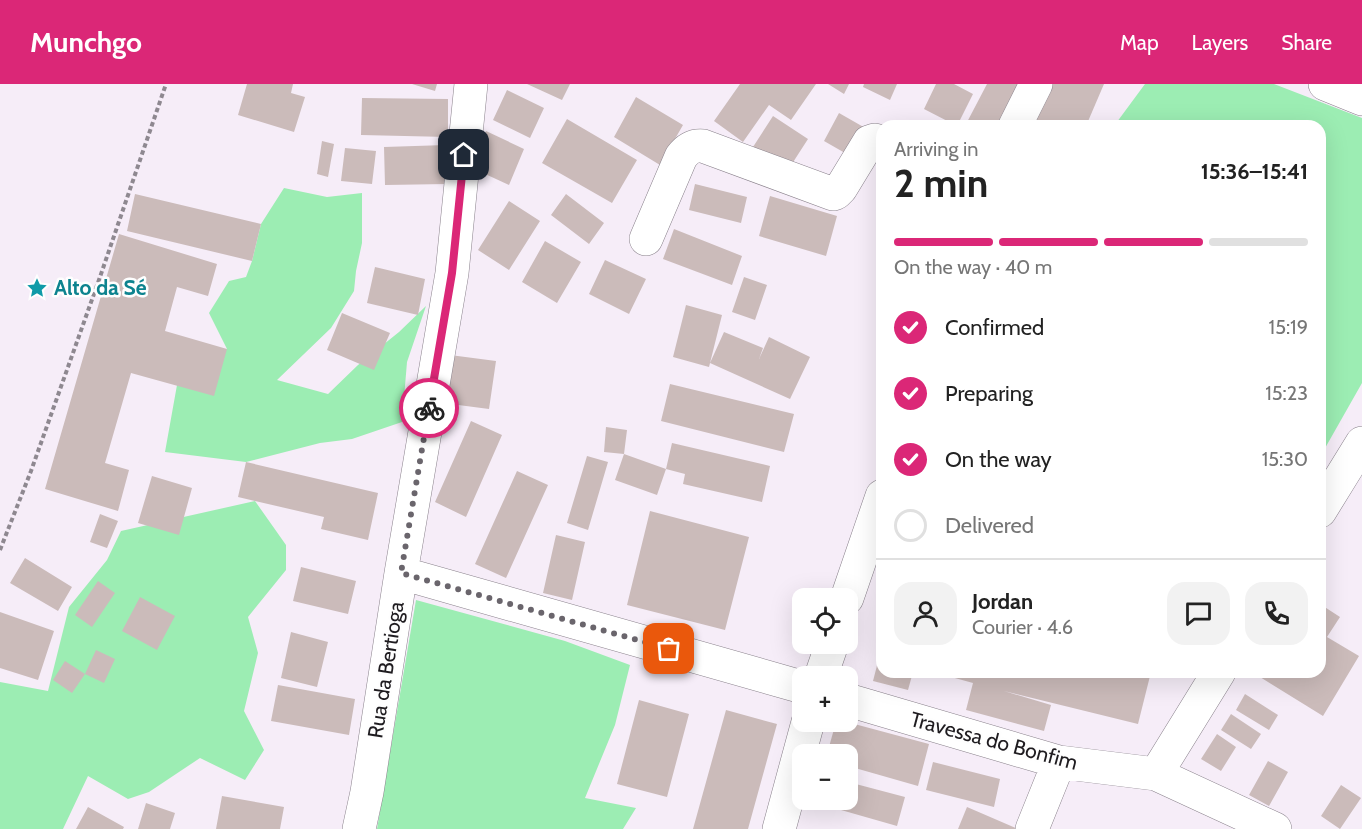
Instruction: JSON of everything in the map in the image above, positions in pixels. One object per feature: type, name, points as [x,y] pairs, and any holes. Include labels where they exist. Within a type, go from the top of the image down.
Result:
[{"type":"street","name":"Rua da Bertioga","points":[[359,829],[452,273],[471,84]]},
{"type":"street","points":[[1018,120],[1036,84]]},
{"type":"street","points":[[1325,84],[1362,99]]},
{"type":"street","points":[[646,239],[681,157],[692,146],[704,146],[832,194],[841,188],[869,141],[876,140]]},
{"type":"street","points":[[1326,501],[1362,443]]},
{"type":"street","points":[[850,588],[876,513]]},
{"type":"street","points":[[401,573],[792,684]]},
{"type":"street","points":[[1156,774],[1215,678]]},
{"type":"street","name":"Travessa do Bonfim","points":[[858,703],[1059,762],[1156,774],[1275,829]]},
{"type":"street","points":[[779,829],[805,732]]},
{"type":"street","points":[[1032,829],[1059,762]]},
{"type":"path","points":[[1,548],[100,277],[166,84]]},
{"type":"green space","points":[[1145,84],[1274,84],[1362,118],[1362,383],[1326,446],[1326,120],[1118,120]]},
{"type":"green space","points":[[284,188],[327,197],[362,193],[362,243],[354,291],[331,328],[277,380],[328,394],[426,306],[407,362],[402,422],[352,439],[320,443],[246,462],[165,452],[177,385],[227,349],[209,313],[229,281],[246,277],[261,224]]},
{"type":"green space","points":[[255,501],[286,545],[286,570],[248,617],[258,653],[244,711],[264,750],[245,780],[200,758],[149,792],[128,799],[88,776],[63,829],[0,829],[0,682],[48,691],[69,607],[107,560],[121,531]]},
{"type":"green space","points":[[416,600],[565,641],[630,665],[615,725],[585,798],[636,808],[623,829],[377,829]]},
{"type":"building","points":[[247,84],[293,84],[291,93],[305,97],[294,132],[238,115]]},
{"type":"building","points":[[412,84],[437,84],[435,91]]},
{"type":"building","points":[[527,84],[570,84],[562,100]]},
{"type":"building","points":[[740,84],[816,84],[791,120],[769,105],[743,142],[714,121]]},
{"type":"building","points":[[828,84],[849,84],[844,94]]},
{"type":"building","points":[[864,84],[897,84],[890,100],[863,87]]},
{"type":"building","points":[[936,84],[954,84],[973,94],[960,120],[945,120],[924,109]]},
{"type":"building","points":[[987,84],[1019,84],[1000,120],[968,120]]},
{"type":"building","points":[[1052,84],[1104,84],[1089,120],[1036,120]]},
{"type":"building","points":[[507,90],[544,108],[530,138],[493,120]]},
{"type":"building","points":[[636,97],[683,125],[660,165],[614,137]]},
{"type":"building","points":[[362,98],[448,99],[448,137],[361,135]]},
{"type":"building","points":[[839,113],[867,129],[852,157],[824,141]]},
{"type":"building","points":[[773,116],[808,139],[788,170],[753,147]]},
{"type":"building","points":[[567,119],[637,160],[612,203],[542,163]]},
{"type":"building","points":[[486,131],[524,149],[509,185],[470,167]]},
{"type":"building","points":[[322,141],[334,144],[328,177],[317,174]]},
{"type":"building","points":[[446,145],[447,184],[385,185],[384,147]]},
{"type":"building","points":[[345,148],[376,151],[372,184],[341,181]]},
{"type":"building","points":[[695,184],[747,197],[741,223],[689,210]]},
{"type":"building","points":[[135,194],[261,224],[252,261],[127,231]]},
{"type":"building","points":[[566,194],[604,223],[589,244],[551,215]]},
{"type":"building","points":[[770,196],[837,216],[826,256],[759,236]]},
{"type":"building","points":[[509,201],[540,221],[509,270],[478,250]]},
{"type":"building","points":[[674,229],[742,256],[732,285],[663,259]]},
{"type":"building","points":[[119,234],[217,264],[208,296],[177,287],[165,331],[227,349],[214,396],[131,373],[105,463],[129,470],[118,511],[45,489]]},
{"type":"building","points":[[545,241],[581,262],[557,303],[522,282]]},
{"type":"building","points":[[605,260],[646,279],[629,314],[589,294]]},
{"type":"building","points":[[375,267],[425,279],[418,315],[367,303]]},
{"type":"building","points":[[744,277],[767,285],[755,320],[732,312]]},
{"type":"building","points":[[686,305],[722,315],[709,367],[673,357]]},
{"type":"building","points":[[342,313],[390,333],[374,370],[327,350]]},
{"type":"building","points":[[724,332],[763,348],[759,359],[769,337],[810,357],[790,399],[710,363]]},
{"type":"building","points":[[450,355],[496,361],[489,409],[443,403]]},
{"type":"building","points":[[670,384],[794,414],[784,452],[661,421]]},
{"type":"building","points":[[471,421],[502,435],[466,517],[435,502]]},
{"type":"building","points":[[606,427],[627,430],[624,454],[604,452]]},
{"type":"building","points":[[672,443],[770,466],[762,502],[683,484],[685,474],[666,469]]},
{"type":"building","points":[[624,454],[666,469],[657,495],[615,480]]},
{"type":"building","points":[[587,456],[608,462],[588,530],[567,523]]},
{"type":"building","points":[[246,462],[378,493],[368,540],[321,529],[324,517],[238,497]]},
{"type":"building","points":[[517,471],[548,485],[506,578],[475,564]]},
{"type":"building","points":[[152,476],[192,488],[179,535],[138,523]]},
{"type":"building","points":[[650,511],[749,537],[725,630],[627,605]]},
{"type":"building","points":[[100,514],[118,521],[107,548],[90,542]]},
{"type":"building","points":[[556,535],[585,542],[572,600],[543,593]]},
{"type":"building","points":[[25,558],[72,587],[58,611],[10,583]]},
{"type":"building","points":[[301,567],[356,581],[348,614],[293,601]]},
{"type":"building","points":[[98,581],[115,593],[92,627],[75,615]]},
{"type":"building","points":[[140,597],[175,616],[157,650],[122,631]]},
{"type":"building","points":[[1326,608],[1340,617],[1327,637],[1359,656],[1323,716],[1262,678],[1326,678]]},
{"type":"building","points":[[0,612],[54,631],[38,680],[0,668]]},
{"type":"building","points":[[291,632],[328,642],[317,687],[281,678]]},
{"type":"building","points":[[96,650],[115,659],[104,683],[85,674]]},
{"type":"building","points":[[65,661],[85,674],[72,693],[53,680]]},
{"type":"building","points":[[876,669],[876,678],[911,678],[908,690],[873,681]]},
{"type":"building","points":[[955,678],[1150,678],[1138,724],[1004,691],[1051,705],[1044,731],[966,710],[973,683]]},
{"type":"building","points":[[278,685],[355,699],[349,735],[271,721]]},
{"type":"building","points":[[1245,694],[1278,715],[1269,730],[1236,710]]},
{"type":"building","points":[[639,700],[689,714],[667,797],[617,784]]},
{"type":"building","points":[[726,710],[777,724],[748,829],[693,829]]},
{"type":"building","points":[[1231,714],[1261,734],[1251,749],[1221,730]]},
{"type":"building","points":[[858,725],[929,744],[918,786],[858,769],[858,744],[830,744],[833,732],[858,732]]},
{"type":"building","points":[[1217,734],[1236,747],[1221,771],[1201,759]]},
{"type":"building","points":[[1268,761],[1288,772],[1269,806],[1249,795]]},
{"type":"building","points":[[933,762],[1000,779],[994,807],[926,790]]},
{"type":"building","points":[[858,785],[905,797],[897,826],[841,810],[858,810]]},
{"type":"building","points":[[1341,785],[1361,798],[1340,829],[1321,816]]},
{"type":"building","points":[[222,796],[284,807],[280,829],[216,829]]},
{"type":"building","points":[[146,803],[175,813],[170,829],[138,829]]},
{"type":"building","points":[[88,807],[124,827],[123,829],[76,829]]},
{"type":"building","points":[[967,807],[1018,829],[958,829]]},
{"type":"way so far","points":[[429,408],[401,573],[669,649]]},
{"type":"place","name":"Alto da Sé","points":[[37,288]]},
{"type":"route","points":[[429,408],[452,273],[464,155]]}]
